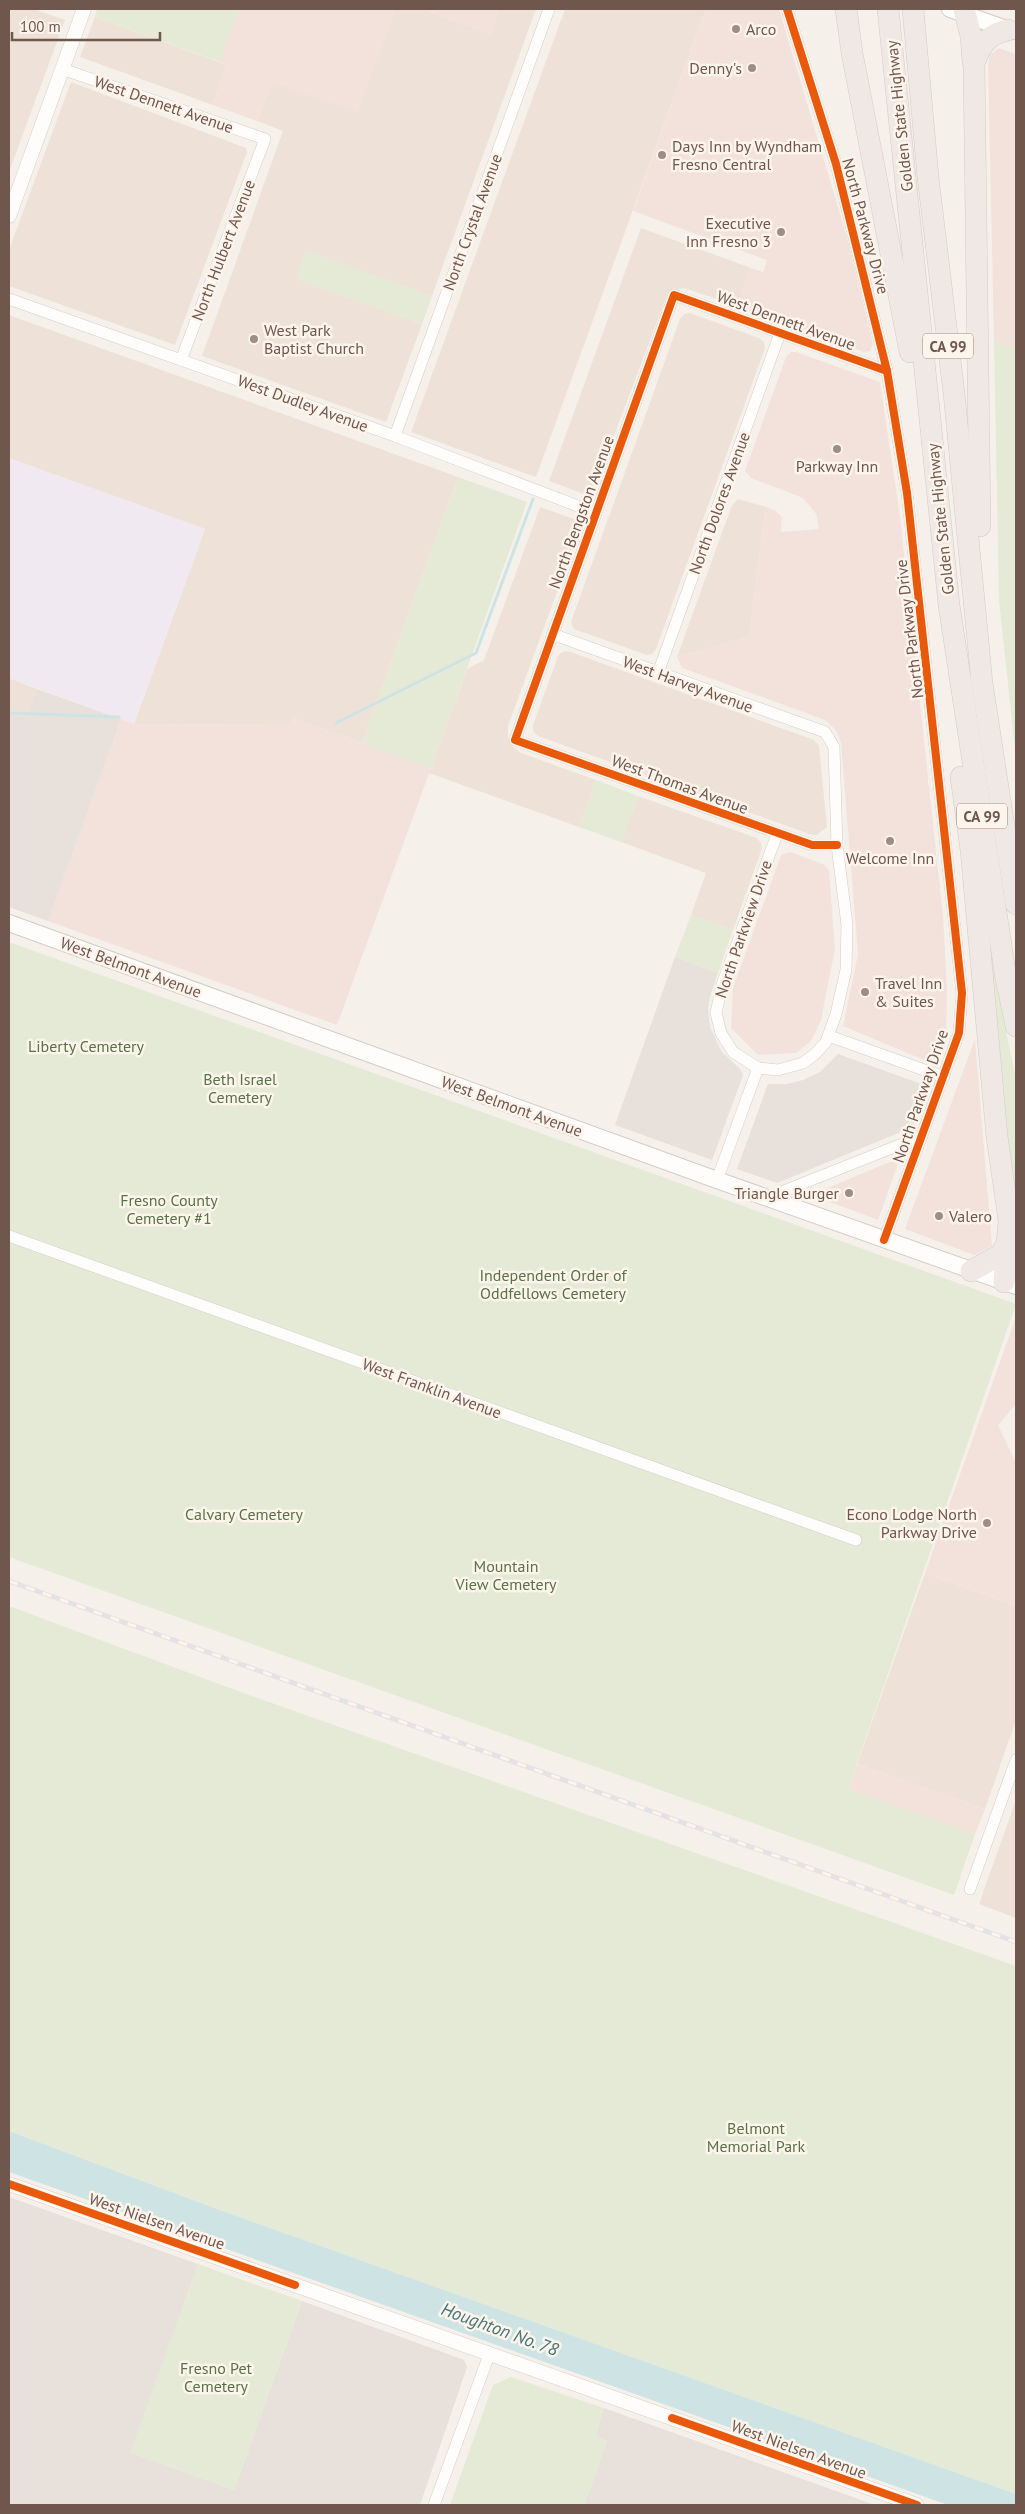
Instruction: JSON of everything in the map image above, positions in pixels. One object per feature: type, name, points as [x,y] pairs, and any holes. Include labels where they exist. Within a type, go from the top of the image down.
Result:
[{"type":"highway","points":[[846,9],[852,53],[910,349],[918,412],[932,435]]},
{"type":"highway","name":"Golden State Highway","points":[[888,9],[949,605],[1006,978],[1016,1026]]},
{"type":"highway","name":"Golden State Highway","points":[[913,9],[928,178],[954,393],[982,683],[1016,904]]},
{"type":"highway","points":[[960,11],[974,64],[982,683]]},
{"type":"highway","points":[[974,64],[977,52],[986,38],[1012,31]]},
{"type":"highway","points":[[949,605],[951,708],[971,850],[997,1137],[1010,1221],[1010,1284]]},
{"type":"highway","points":[[971,1270],[1000,1255],[1009,1241]]},
{"type":"main road","points":[[960,11],[1012,31]]},
{"type":"main road","name":"West Belmont Avenue","points":[[9,923],[766,1198],[1010,1284]]},
{"type":"street","points":[[9,216],[82,9]]},
{"type":"street","name":"North Crystal Avenue","points":[[396,436],[549,9]]},
{"type":"street","name":"North Parkway Drive","points":[[789,11],[853,228],[888,371],[907,496],[962,993],[959,1033],[884,1240]]},
{"type":"street","name":"West Dennett Avenue","points":[[62,69],[266,139]]},
{"type":"street","name":"North Hulbert Avenue","points":[[182,360],[266,139]]},
{"type":"street","name":"West Dennett Avenue","points":[[674,295],[888,371]]},
{"type":"street","name":"North Bengston Avenue","points":[[515,740],[674,295]]},
{"type":"street","name":"West Dudley Avenue","points":[[9,299],[396,436],[596,513]]},
{"type":"street","name":"North Dolores Avenue","points":[[658,673],[780,333]]},
{"type":"street","name":"West Harvey Avenue","points":[[552,634],[825,732],[834,747],[837,845]]},
{"type":"street","name":"West Thomas Avenue","points":[[515,740],[812,846],[837,845]]},
{"type":"street","name":"North Parkview Drive","points":[[758,1068],[743,1060],[727,1044],[718,1021],[717,1004],[777,834]]},
{"type":"street","points":[[717,1180],[758,1068],[778,1070],[803,1063],[821,1049],[830,1036],[845,977],[848,949],[837,845]]},
{"type":"street","points":[[830,1036],[944,1076]]},
{"type":"street","points":[[766,1198],[922,1136]]},
{"type":"street","name":"West Franklin Avenue","points":[[9,1236],[856,1540]]},
{"type":"street","points":[[970,1890],[1016,1760]]},
{"type":"street","name":"West Nielsen Avenue","points":[[9,2184],[917,2505]]},
{"type":"street","points":[[434,2505],[489,2355]]},
{"type":"shaded area","points":[[9,9],[33,9],[65,20],[9,172]]},
{"type":"shaded area","points":[[239,9],[395,9],[357,112],[272,81],[257,121],[213,105],[227,65],[220,62]]},
{"type":"shaded area","points":[[395,9],[421,9],[490,34],[499,9],[536,9],[432,296],[306,252],[297,279],[422,324],[386,422],[202,356],[283,131],[257,121],[272,81],[357,111]]},
{"type":"shaded area","points":[[421,9],[499,9],[490,34]]},
{"type":"shaded area","points":[[565,9],[706,9],[536,477],[411,432]]},
{"type":"shaded area","points":[[706,9],[779,9],[849,244],[873,344],[870,351],[864,352],[737,306],[751,268],[763,272],[767,260],[633,211]]},
{"type":"shaded area","points":[[95,17],[227,65],[213,105],[80,57]]},
{"type":"shaded area","points":[[999,48],[1016,54],[1016,349],[994,341],[988,64],[990,55]]},
{"type":"shaded area","points":[[71,82],[246,148],[247,152],[175,345],[9,286],[9,250]]},
{"type":"shaded area","points":[[641,228],[751,268],[737,306],[684,288],[672,291],[667,295],[594,489],[590,493],[584,494],[549,481]]},
{"type":"shaded area","points":[[690,313],[759,338],[764,342],[765,348],[656,649],[652,654],[647,655],[574,629],[571,622],[680,319],[684,314]]},
{"type":"shaded area","points":[[9,315],[458,477],[362,743],[293,718],[290,725],[134,724],[205,529],[9,458]]},
{"type":"shaded area","points":[[791,352],[796,352],[880,382],[900,517],[943,916],[947,990],[946,1037],[938,1058],[931,1063],[843,1026],[858,954],[841,743],[836,730],[825,720],[682,668],[677,657],[749,637],[766,507],[776,511],[782,517],[781,532],[819,529],[817,515],[803,498],[751,478],[745,471],[786,357]]},
{"type":"shaded area","points":[[9,458],[205,529],[134,724],[9,678]]},
{"type":"shaded area","points":[[738,499],[766,507],[749,637],[677,657],[732,505]]},
{"type":"shaded area","points":[[540,507],[574,519],[579,523],[580,529],[508,726],[508,737],[513,747],[521,753],[596,780],[579,827],[429,773],[467,669],[484,660]]},
{"type":"shaded area","points":[[568,651],[814,740],[819,746],[827,827],[817,835],[812,835],[538,736],[533,731],[533,725],[558,656],[562,652]]},
{"type":"shaded area","points":[[9,678],[37,689],[27,716],[9,716]]},
{"type":"shaded area","points":[[37,689],[121,719],[48,921],[9,907],[9,716],[27,716]]},
{"type":"shaded area","points":[[293,718],[431,768],[337,1025],[48,921],[121,719],[134,724],[289,725]]},
{"type":"shaded area","points":[[638,796],[757,838],[761,843],[762,848],[733,930],[691,915],[706,873],[621,842]]},
{"type":"shaded area","points":[[790,852],[823,864],[829,870],[835,949],[821,1020],[811,1041],[796,1053],[758,1055],[731,1028],[733,988],[781,855]]},
{"type":"shaded area","points":[[675,957],[718,973],[710,996],[708,1009],[710,1027],[721,1051],[740,1069],[743,1075],[712,1160],[615,1125]]},
{"type":"shaded area","points":[[975,1039],[992,1246],[974,1255],[905,1229]]},
{"type":"shaded area","points":[[838,1054],[927,1086],[913,1127],[777,1183],[737,1169],[768,1084],[787,1084],[803,1080],[820,1072]]},
{"type":"shaded area","points":[[900,1158],[878,1220],[811,1195],[868,1171]]},
{"type":"shaded area","points":[[1016,1317],[1016,1404],[998,1425],[1016,1463],[1016,1606],[925,1573]]},
{"type":"shaded area","points":[[925,1573],[1016,1606],[1016,1720],[985,1809],[857,1764]]},
{"type":"shaded area","points":[[857,1764],[985,1809],[975,1834],[848,1789]]},
{"type":"shaded area","points":[[1016,1800],[1016,1918],[979,1904]]},
{"type":"shaded area","points":[[9,2197],[198,2264],[131,2453],[234,2490],[302,2301],[464,2360],[467,2367],[420,2505],[9,2505]]},
{"type":"shaded area","points":[[604,2408],[875,2505],[584,2505],[607,2441],[595,2436]]},
{"type":"green space","points":[[97,9],[239,9],[220,62],[95,17]]},
{"type":"green space","points":[[306,251],[432,296],[422,324],[296,279]]},
{"type":"green space","points":[[994,341],[1016,349],[1016,758],[999,601]]},
{"type":"green space","points":[[458,477],[527,502],[431,768],[362,743]]},
{"type":"green space","points":[[596,780],[638,796],[621,842],[579,827]]},
{"type":"green space","points":[[691,915],[733,930],[718,973],[675,957]]},
{"type":"green space","points":[[9,942],[1016,1304],[848,1789],[975,1834],[954,1895],[9,1557]]},
{"type":"green space","points":[[989,949],[1016,1079],[1016,1272],[1009,1270]]},
{"type":"green space","name":"Belmont Memorial Park","points":[[9,1606],[246,1694],[1016,1966],[1016,2494],[217,2209],[9,2131]]},
{"type":"green space","name":"Fresno Pet Cemetery","points":[[198,2264],[302,2301],[234,2490],[130,2453]]},
{"type":"green space","points":[[511,2377],[604,2408],[595,2436],[607,2441],[584,2505],[450,2505],[493,2385]]},
{"type":"water","name":"Houghton No. 78","points":[[9,2131],[217,2209],[1016,2494],[1016,2505],[948,2505],[9,2172]]},
{"type":"waterway","points":[[336,723],[476,653],[533,499]]},
{"type":"waterway","points":[[9,713],[119,717]]},
{"type":"railway","points":[[9,1581],[1016,1942]]},
{"type":"cycle path","points":[[787,9],[836,164],[887,371],[907,493],[962,993],[959,1033],[884,1240]]},
{"type":"cycle path","points":[[837,845],[812,845],[515,740],[674,295],[887,371]]},
{"type":"cycle path","points":[[9,2184],[295,2285]]},
{"type":"cycle path","points":[[672,2418],[917,2505]]},
{"type":"place","name":"Arco","points":[[736,29]]},
{"type":"place","name":"Denny's","points":[[752,68]]},
{"type":"place","name":"Days Inn by Wyndham Fresno Central","points":[[662,155]]},
{"type":"place","name":"Executive Inn Fresno 3","points":[[781,232]]},
{"type":"place","name":"West Park Baptist Church","points":[[254,339]]},
{"type":"place","name":"Parkway Inn","points":[[837,449]]},
{"type":"place","name":"Welcome Inn","points":[[890,841]]},
{"type":"place","name":"Travel Inn & Suites","points":[[865,992]]},
{"type":"place","name":"Triangle Burger","points":[[849,1193]]},
{"type":"place","name":"Valero","points":[[939,1216]]},
{"type":"place","name":"Econo Lodge North Parkway Drive","points":[[987,1523]]},
{"type":"park label","name":"Liberty Cemetery","points":[[86,1046]]},
{"type":"park label","name":"Beth Israel Cemetery","points":[[240,1088]]},
{"type":"park label","name":"Fresno County Cemetery #1","points":[[169,1209]]},
{"type":"park label","name":"Independent Order of Oddfellows Cemetery","points":[[553,1284]]},
{"type":"park label","name":"Calvary Cemetery","points":[[244,1514]]},
{"type":"park label","name":"Mountain View Cemetery","points":[[506,1575]]}]
